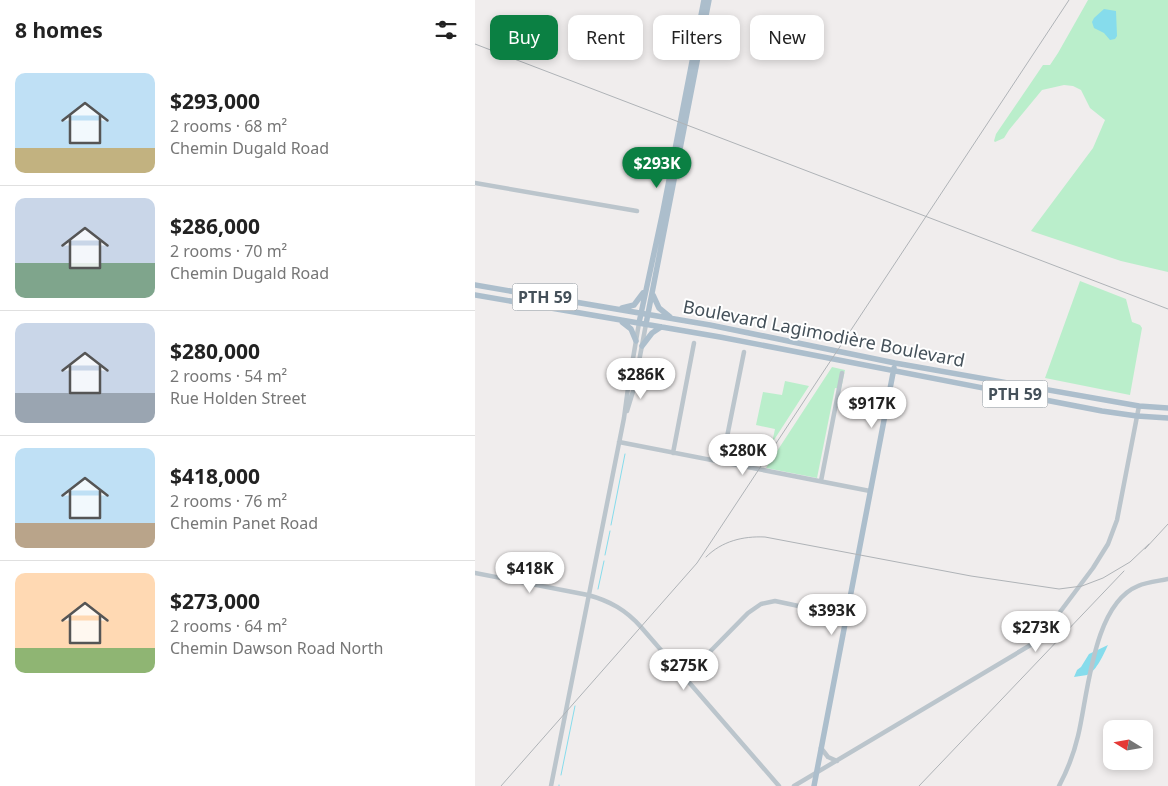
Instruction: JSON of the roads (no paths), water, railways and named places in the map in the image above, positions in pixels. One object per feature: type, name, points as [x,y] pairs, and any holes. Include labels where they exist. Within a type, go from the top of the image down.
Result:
[{"type":"main road","points":[[684,116],[704,0]]},
{"type":"main road","points":[[639,323],[709,0]]},
{"type":"main road","points":[[646,324],[682,126]]},
{"type":"main road","name":"Boulevard Lagimodière Boulevard","points":[[475,285],[673,318],[895,363],[1139,406],[1168,408]]},
{"type":"main road","points":[[615,309],[634,305],[647,285]]},
{"type":"main road","points":[[653,291],[656,305],[673,318]]},
{"type":"main road","name":"Boulevard Lagimodière Boulevard","points":[[475,295],[646,324],[1137,416],[1168,418]]},
{"type":"main road","points":[[618,320],[631,329],[636,341]]},
{"type":"main road","points":[[642,346],[651,333],[661,327]]},
{"type":"main road","points":[[814,786],[895,363]]},
{"type":"street","points":[[475,183],[637,211]]},
{"type":"street","points":[[551,786],[624,418],[627,388],[639,323]]},
{"type":"street","points":[[624,418],[634,388],[646,324]]},
{"type":"street","points":[[673,453],[694,343]]},
{"type":"street","points":[[722,462],[743,352]]},
{"type":"street","points":[[821,481],[842,373]]},
{"type":"street","points":[[794,786],[1039,640],[1093,568],[1108,544],[1117,520],[1139,406]]},
{"type":"street","points":[[619,442],[870,491]]},
{"type":"street","points":[[475,573],[588,595],[617,606],[630,615],[779,786]]},
{"type":"street","points":[[1059,786],[1067,770],[1078,738],[1098,638],[1110,612],[1123,597],[1137,586],[1168,579]]},
{"type":"street","points":[[685,676],[748,613],[761,604],[775,601],[846,616]]},
{"type":"street","points":[[821,748],[828,757],[837,761]]},
{"type":"water","points":[[1104,9],[1116,11],[1117,36],[1115,39],[1110,40],[1104,33],[1094,28],[1092,22],[1094,18]]},
{"type":"water","points":[[1108,645],[1091,673],[1074,677],[1089,654]]},
{"type":"waterway","points":[[611,525],[625,454]]},
{"type":"waterway","points":[[605,555],[610,531]]},
{"type":"waterway","points":[[598,589],[604,561]]},
{"type":"waterway","points":[[561,775],[575,706]]},
{"type":"railway","points":[[501,786],[697,563],[1069,0]]},
{"type":"railway","points":[[475,44],[1168,309]]},
{"type":"railway","points":[[1145,549],[1168,524]]},
{"type":"railway","points":[[706,557],[726,543],[749,537],[765,537],[971,576],[1059,589],[1082,586],[1103,578],[1130,562],[1149,544]]},
{"type":"railway","points":[[919,786],[1124,571]]}]
